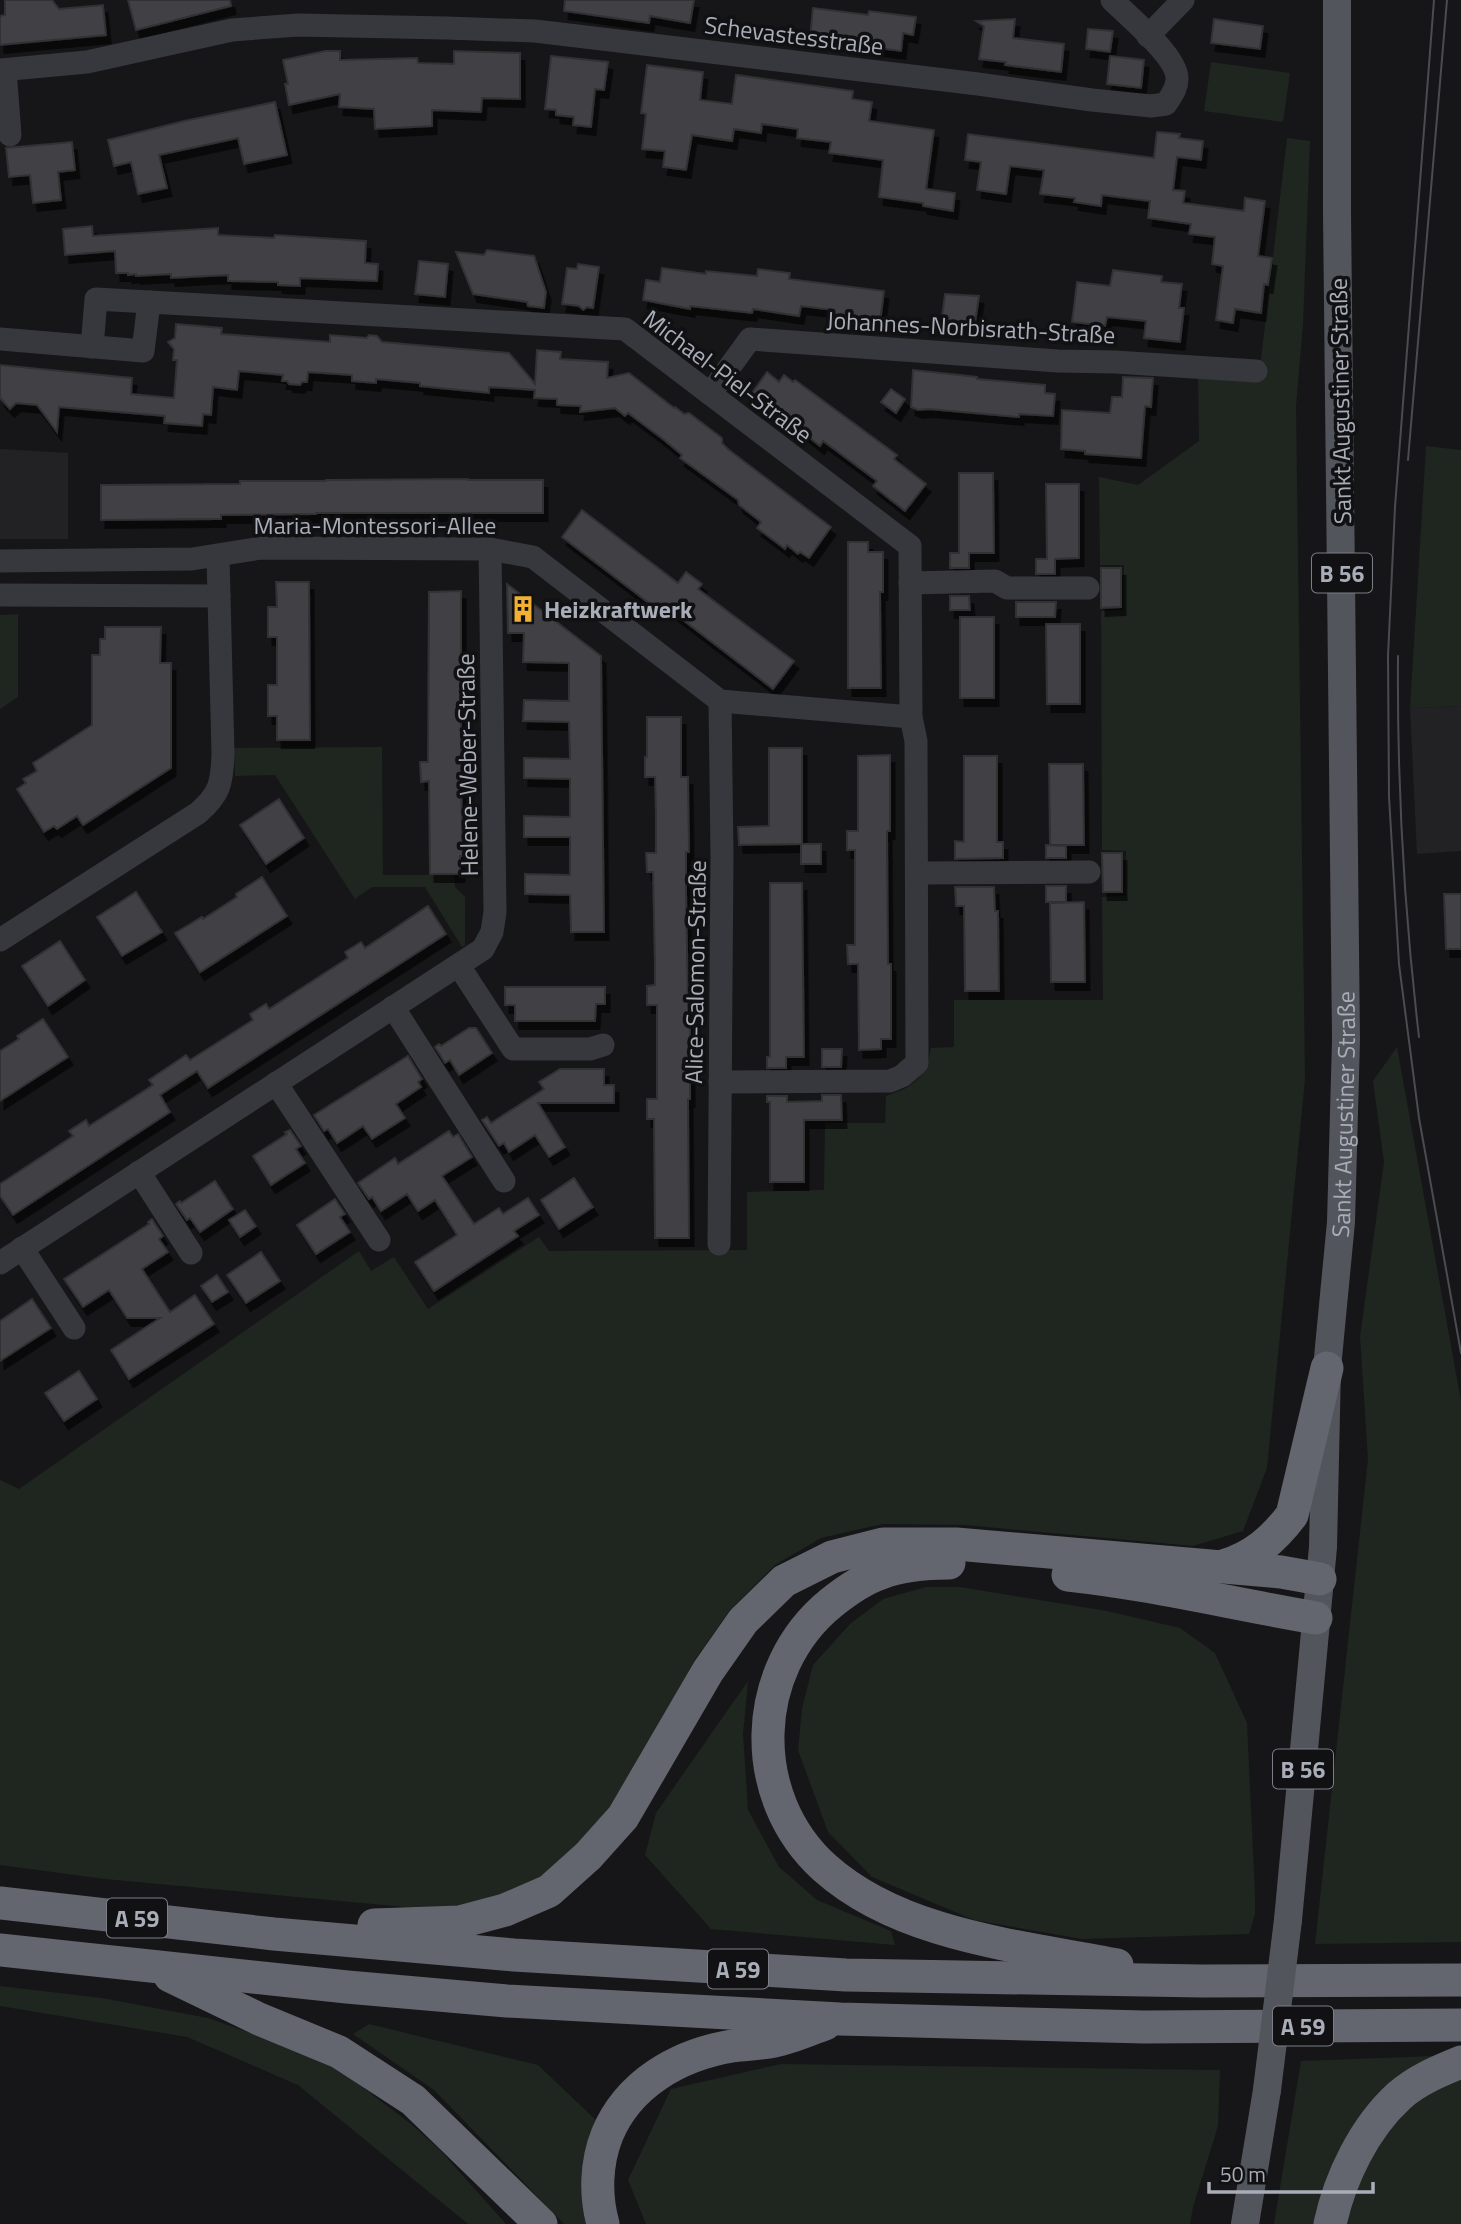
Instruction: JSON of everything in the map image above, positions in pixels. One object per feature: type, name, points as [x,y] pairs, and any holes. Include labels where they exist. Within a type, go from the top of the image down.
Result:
[{"type":"highway","points":[[1220,1566],[1243,1560],[1278,1534],[1292,1515],[1327,1368]]},
{"type":"highway","points":[[274,1934],[372,1925],[460,1922],[505,1910],[549,1891],[588,1856],[623,1817],[708,1671],[743,1621],[784,1581],[832,1557],[883,1544],[956,1544],[1220,1566],[1320,1579]]},
{"type":"highway","points":[[1202,1981],[956,1932],[907,1917],[849,1886],[824,1867],[800,1840],[782,1808],[770,1773],[767,1738],[769,1708],[778,1679],[792,1646],[815,1616],[846,1591],[880,1573],[923,1563],[960,1563],[1074,1575],[1169,1589],[1316,1618]]},
{"type":"highway","name":"A 59","points":[[0,1903],[274,1934],[514,1955],[846,1975],[1202,1981],[1461,1980]]},
{"type":"highway","name":"A 59","points":[[0,1950],[507,2001],[839,2019],[1144,2027],[1461,2025]]},
{"type":"highway","points":[[149,1966],[260,2020],[339,2052],[413,2100],[541,2224]]},
{"type":"highway","points":[[603,2224],[597,2192],[603,2145],[611,2125],[634,2092],[669,2066],[688,2059],[730,2046],[776,2041],[839,2019]]},
{"type":"highway","points":[[1330,2224],[1351,2165],[1365,2137],[1383,2113],[1399,2095],[1417,2083],[1461,2062]]},
{"type":"main road","name":"Sankt Augustiner Straße","points":[[1245,2224],[1267,2090],[1288,1920],[1323,1548],[1327,1368],[1341,1222],[1346,1040],[1337,0]]},
{"type":"street","points":[[1112,0],[1148,36],[1183,0]]},
{"type":"street","name":"Schevastesstraße","points":[[3,70],[87,62],[232,30],[298,24],[446,27],[535,31],[964,82],[1092,100],[1151,106],[1166,104],[1174,92],[1177,80],[1175,67],[1148,36]]},
{"type":"street","points":[[3,70],[4,100],[10,135]]},
{"type":"street","name":"Michael-Piel-Straße","points":[[92,347],[96,299],[625,329],[909,546],[911,717],[916,741],[917,1063],[902,1076],[890,1081],[720,1082]]},
{"type":"street","points":[[0,339],[143,351],[149,302]]},
{"type":"street","name":"Johannes-Norbisrath-Straße","points":[[710,394],[750,339],[1058,361],[1256,371]]},
{"type":"street","name":"Maria-Montessori-Allee","points":[[0,561],[192,559],[218,557],[261,548],[490,549],[533,557],[720,701]]},
{"type":"street","name":"Helene-Weber-Straße","points":[[0,1263],[483,949],[492,932],[495,912],[490,549]]},
{"type":"street","points":[[0,940],[198,813],[213,800],[220,783],[223,754],[218,557]]},
{"type":"street","points":[[911,583],[995,581],[1007,588],[1088,588]]},
{"type":"street","points":[[0,595],[219,596]]},
{"type":"street","points":[[720,701],[911,717]]},
{"type":"street","name":"Alice-Salomon-Straße","points":[[719,1244],[722,855],[720,701]]},
{"type":"street","points":[[918,873],[1089,872]]},
{"type":"street","points":[[459,966],[513,1049],[590,1049],[603,1045]]},
{"type":"street","points":[[393,1007],[504,1181]]},
{"type":"street","points":[[276,1083],[379,1240]]},
{"type":"street","points":[[139,1171],[191,1253]]},
{"type":"street","points":[[22,1248],[74,1328]]},
{"type":"shaded area","points":[[1211,62],[1290,73],[1283,122],[1204,111]]},
{"type":"shaded area","points":[[1287,138],[1310,141],[1303,324],[1296,406],[1305,1079],[1267,1468],[1243,1531],[1193,1546],[965,1525],[883,1524],[821,1538],[775,1565],[730,1610],[694,1661],[611,1821],[541,1880],[459,1912],[105,1879],[0,1865],[0,1480],[19,1489],[359,1251],[371,1271],[394,1257],[428,1309],[539,1237],[549,1251],[747,1250],[747,1192],[824,1190],[825,1123],[885,1123],[886,1096],[917,1080],[922,1074],[931,1048],[954,1047],[954,1000],[1103,1000],[1102,897],[1126,896],[1126,851],[1102,850],[1101,611],[1124,610],[1124,565],[1100,565],[1099,477],[1138,485],[1199,441],[1198,372],[1259,376]]},
{"type":"shaded area","points":[[1426,446],[1461,450],[1461,706],[1410,708]]},
{"type":"shaded area","points":[[0,449],[68,453],[68,539],[0,539]]},
{"type":"shaded area","points":[[18,614],[18,697],[0,709],[0,615]]},
{"type":"shaded area","points":[[1461,706],[1461,851],[1417,854],[1410,708]]},
{"type":"shaded area","points":[[382,747],[383,875],[454,875],[455,887],[465,897],[465,945],[462,947],[425,887],[372,887],[355,899],[275,775],[235,776],[234,748]]},
{"type":"shaded area","points":[[1397,1047],[1461,1401],[1461,1942],[1315,1944],[1368,1459],[1360,1337],[1384,1162],[1373,1081]]},
{"type":"shaded area","points":[[926,1587],[960,1587],[1107,1611],[1180,1628],[1215,1653],[1247,1723],[1255,1895],[1255,1914],[1249,1934],[1082,1939],[974,1920],[872,1877],[828,1832],[798,1750],[802,1709],[813,1665],[850,1624],[883,1599]]},
{"type":"shaded area","points":[[748,1681],[743,1734],[748,1810],[779,1867],[817,1900],[891,1931],[895,1945],[711,1929],[645,1855],[656,1813]]},
{"type":"shaded area","points":[[0,1986],[102,1998],[208,2018],[327,2060],[411,2124],[439,2149],[506,2224],[468,2224],[298,2085],[187,2037],[0,2006]]},
{"type":"shaded area","points":[[369,2024],[538,2065],[598,2122],[587,2224],[564,2224],[434,2090],[353,2034]]},
{"type":"shaded area","points":[[1461,2055],[1461,2224],[1274,2224],[1301,2061]]},
{"type":"shaded area","points":[[781,2064],[1220,2070],[1218,2126],[1190,2224],[646,2224],[628,2180],[671,2089]]},
{"type":"building","points":[[5,0],[52,0],[59,9],[103,5],[106,35],[0,45],[0,16],[5,15]]},
{"type":"building","points":[[128,0],[230,0],[231,6],[136,30]]},
{"type":"building","points":[[565,0],[694,0],[690,23],[650,16],[649,23],[564,11]]},
{"type":"building","points":[[813,8],[868,15],[869,11],[916,17],[913,35],[903,33],[901,51],[810,39]]},
{"type":"building","points":[[1015,19],[1013,38],[1064,44],[1061,72],[979,59],[984,26],[976,21]]},
{"type":"building","points":[[1214,19],[1263,26],[1260,49],[1211,43]]},
{"type":"building","points":[[1088,29],[1113,31],[1110,52],[1086,49]]},
{"type":"building","points":[[325,51],[340,51],[340,60],[417,58],[418,63],[454,64],[454,51],[520,53],[520,99],[482,98],[481,112],[432,110],[432,126],[375,129],[374,109],[339,107],[340,94],[289,105],[283,60]]},
{"type":"building","points":[[551,56],[608,62],[604,90],[595,89],[591,127],[573,125],[574,117],[556,115],[556,110],[545,109]]},
{"type":"building","points":[[1110,56],[1144,60],[1141,88],[1107,84]]},
{"type":"building","points":[[647,65],[703,72],[700,100],[732,104],[736,75],[853,91],[852,99],[872,102],[869,121],[934,130],[926,189],[955,193],[953,211],[923,206],[923,203],[879,197],[883,160],[829,153],[831,142],[797,138],[798,129],[762,124],[761,133],[734,129],[732,141],[692,135],[686,170],[663,167],[665,151],[642,149],[646,114],[641,113]]},
{"type":"building","points":[[275,102],[287,155],[244,164],[238,138],[159,155],[167,188],[138,194],[131,162],[114,166],[108,140]]},
{"type":"building","points":[[1157,132],[1180,134],[1179,138],[1203,141],[1201,160],[1177,157],[1173,190],[1185,191],[1183,203],[1244,211],[1245,198],[1265,201],[1258,256],[1272,258],[1268,285],[1264,284],[1261,313],[1235,309],[1233,323],[1216,320],[1223,266],[1212,264],[1215,237],[1189,234],[1191,224],[1148,218],[1150,201],[1102,195],[1101,206],[1074,202],[1075,198],[1040,194],[1044,170],[1010,166],[1006,194],[977,190],[981,162],[965,160],[968,134],[1154,158]]},
{"type":"building","points":[[72,142],[75,170],[58,172],[61,200],[33,203],[30,175],[9,177],[6,148]]},
{"type":"building","points":[[92,226],[93,236],[218,228],[218,235],[274,238],[275,235],[366,241],[365,263],[378,264],[377,281],[300,278],[300,286],[278,285],[278,282],[228,281],[228,275],[171,278],[171,274],[136,276],[116,273],[115,251],[65,255],[63,229]]},
{"type":"building","points":[[487,250],[534,256],[546,292],[544,308],[528,306],[527,302],[473,294],[456,252],[484,255]]},
{"type":"building","points":[[419,261],[448,264],[445,297],[415,294]]},
{"type":"building","points":[[578,264],[599,267],[593,308],[587,307],[583,310],[579,306],[562,304],[567,268],[577,269]]},
{"type":"building","points":[[662,268],[706,274],[706,271],[757,276],[758,269],[790,273],[789,279],[884,291],[880,322],[833,315],[834,310],[801,306],[799,316],[753,309],[752,313],[690,306],[690,309],[643,300],[646,280],[660,282]]},
{"type":"building","points":[[1113,270],[1162,276],[1161,282],[1182,284],[1179,308],[1184,308],[1180,342],[1144,338],[1146,321],[1107,317],[1105,326],[1072,322],[1077,282],[1110,286]]},
{"type":"building","points":[[945,294],[979,296],[974,330],[941,325]]},
{"type":"building","points":[[176,324],[222,328],[221,334],[330,342],[330,335],[367,338],[369,335],[377,336],[382,342],[509,353],[535,384],[537,350],[561,352],[560,359],[608,362],[607,378],[629,373],[674,408],[684,414],[689,413],[722,438],[722,443],[729,450],[831,527],[809,558],[800,552],[798,554],[787,545],[785,549],[757,528],[761,522],[739,505],[738,500],[680,458],[682,455],[628,413],[625,416],[615,408],[580,412],[581,406],[557,405],[557,399],[534,398],[535,390],[489,387],[489,393],[376,379],[376,383],[352,381],[352,375],[308,372],[307,382],[300,385],[282,381],[283,375],[239,371],[237,390],[213,387],[211,415],[203,414],[202,426],[164,423],[165,416],[59,407],[57,432],[37,405],[16,403],[10,409],[0,398],[0,365],[132,378],[131,394],[174,398],[177,360],[173,360],[174,349],[168,342],[175,338]]},
{"type":"building","points":[[913,370],[1045,385],[1045,393],[1055,394],[1053,416],[1019,414],[1019,417],[918,410],[911,407]]},
{"type":"building","points":[[767,372],[779,382],[784,375],[793,382],[795,380],[897,455],[894,459],[926,484],[905,511],[873,486],[877,481],[823,441],[820,446],[752,393]]},
{"type":"building","points":[[1123,377],[1153,378],[1151,407],[1145,406],[1141,458],[1085,454],[1085,451],[1061,449],[1062,410],[1110,413],[1112,397],[1122,397]]},
{"type":"building","points":[[891,389],[905,399],[896,413],[881,402]]},
{"type":"building","points":[[959,473],[993,473],[994,553],[969,553],[969,568],[950,568],[950,553],[959,553]]},
{"type":"building","points":[[543,480],[543,513],[316,513],[221,515],[221,519],[101,520],[101,485]]},
{"type":"building","points":[[1046,484],[1079,484],[1079,558],[1055,559],[1055,574],[1036,574],[1036,559],[1047,559]]},
{"type":"building","points":[[582,510],[678,583],[686,572],[702,584],[698,589],[794,661],[773,689],[662,604],[658,610],[562,537]]},
{"type":"building","points":[[848,542],[868,542],[868,552],[883,552],[883,592],[880,592],[881,688],[848,688]]},
{"type":"building","points":[[1101,568],[1121,568],[1121,607],[1101,608]]},
{"type":"building","points":[[276,582],[309,582],[310,740],[277,740],[277,716],[268,716],[268,685],[277,685],[277,637],[268,637],[268,607],[277,607]]},
{"type":"building","points":[[507,584],[601,656],[604,932],[571,932],[570,895],[525,894],[525,874],[570,875],[570,837],[524,837],[524,816],[570,817],[570,779],[524,778],[524,758],[570,759],[569,722],[523,721],[524,700],[569,701],[569,663],[523,662],[524,633],[508,633]]},
{"type":"building","points":[[461,591],[463,856],[460,856],[460,874],[430,874],[429,781],[421,782],[420,762],[428,762],[429,592]]},
{"type":"building","points":[[950,596],[969,596],[970,610],[950,610]]},
{"type":"building","points":[[1016,602],[1056,602],[1055,617],[1016,617]]},
{"type":"building","points":[[960,617],[994,617],[994,698],[960,698]]},
{"type":"building","points":[[1046,624],[1080,624],[1080,704],[1047,704]]},
{"type":"building","points":[[105,627],[161,627],[160,663],[171,663],[171,768],[83,825],[77,816],[57,829],[54,826],[44,832],[17,789],[26,783],[23,779],[37,771],[33,763],[92,725],[92,655],[100,655],[100,639],[105,639]]},
{"type":"building","points":[[647,717],[681,717],[681,777],[688,777],[689,852],[686,852],[686,891],[690,1005],[689,1238],[655,1238],[654,1119],[647,1119],[647,1099],[657,1099],[657,1005],[647,1005],[647,986],[655,985],[655,966],[653,872],[647,872],[646,853],[656,853],[656,816],[655,777],[645,777]]},
{"type":"building","points":[[769,748],[802,748],[802,844],[739,845],[738,827],[769,826]]},
{"type":"building","points":[[890,755],[890,831],[887,831],[891,1039],[881,1039],[881,1049],[859,1050],[858,964],[848,964],[847,945],[855,945],[855,850],[847,850],[847,831],[858,831],[858,756]]},
{"type":"building","points":[[964,756],[997,756],[997,842],[1003,842],[1003,858],[955,859],[955,841],[964,842]]},
{"type":"building","points":[[1049,764],[1083,764],[1084,845],[1050,845]]},
{"type":"building","points":[[279,799],[304,838],[266,864],[240,825]]},
{"type":"building","points":[[801,844],[821,844],[821,864],[801,864]]},
{"type":"building","points":[[1046,845],[1066,846],[1066,858],[1046,858]]},
{"type":"building","points":[[1102,853],[1122,853],[1122,892],[1103,892]]},
{"type":"building","points":[[262,877],[287,916],[200,972],[175,933],[202,917],[203,919]]},
{"type":"building","points":[[770,883],[802,883],[804,1057],[786,1057],[786,1068],[767,1068],[767,1057],[770,1057]]},
{"type":"building","points":[[1046,886],[1066,886],[1066,902],[1046,902]]},
{"type":"building","points":[[955,887],[994,887],[995,911],[998,911],[999,991],[965,991],[964,906],[956,906]]},
{"type":"building","points":[[136,892],[162,932],[122,956],[97,917]]},
{"type":"building","points":[[1444,894],[1461,894],[1461,949],[1446,949]]},
{"type":"building","points":[[1084,902],[1085,982],[1051,982],[1050,903]]},
{"type":"building","points":[[428,906],[446,934],[208,1088],[197,1071],[160,1095],[170,1112],[13,1215],[0,1196],[0,1184],[73,1136],[69,1131],[86,1120],[89,1126],[153,1085],[149,1080],[186,1055],[190,1060],[253,1020],[250,1014],[266,1004],[269,1009],[348,958],[345,952],[361,942],[365,948]]},
{"type":"building","points":[[60,941],[85,980],[48,1006],[22,966]]},
{"type":"building","points":[[505,987],[605,987],[605,1004],[596,1004],[595,1021],[515,1021],[515,1005],[505,1005]]},
{"type":"building","points":[[43,1019],[68,1057],[0,1101],[0,1051]]},
{"type":"building","points":[[469,1028],[476,1028],[492,1053],[459,1075],[450,1060],[445,1063],[435,1047]]},
{"type":"building","points":[[822,1049],[842,1049],[841,1067],[822,1067]]},
{"type":"building","points":[[408,1056],[422,1079],[418,1082],[421,1087],[396,1104],[405,1118],[372,1139],[363,1126],[337,1143],[328,1129],[324,1131],[314,1115]]},
{"type":"building","points":[[560,1069],[604,1069],[604,1085],[614,1085],[614,1103],[538,1103],[565,1147],[549,1157],[535,1135],[509,1152],[504,1143],[499,1146],[482,1120],[487,1117],[491,1123],[544,1089],[539,1082]]},
{"type":"building","points":[[822,1095],[841,1095],[842,1120],[804,1120],[804,1182],[770,1182],[770,1102],[767,1102],[767,1096],[787,1096],[787,1102],[822,1101]]},
{"type":"building","points":[[290,1130],[301,1146],[296,1149],[305,1163],[271,1185],[253,1156]]},
{"type":"building","points":[[449,1131],[453,1137],[458,1134],[472,1157],[442,1176],[474,1224],[499,1208],[503,1214],[528,1198],[539,1215],[514,1231],[518,1236],[434,1291],[415,1262],[457,1235],[435,1200],[418,1211],[407,1194],[381,1211],[358,1183],[395,1158],[398,1164]]},
{"type":"building","points":[[574,1178],[593,1207],[559,1229],[541,1200]]},
{"type":"building","points":[[215,1181],[233,1209],[200,1232],[176,1204]]},
{"type":"building","points":[[335,1199],[345,1214],[340,1217],[350,1232],[316,1254],[297,1225]]},
{"type":"building","points":[[245,1210],[256,1226],[240,1237],[229,1220]]},
{"type":"building","points":[[152,1219],[163,1236],[159,1239],[168,1252],[142,1269],[170,1312],[195,1295],[214,1324],[129,1379],[111,1350],[160,1318],[127,1318],[109,1290],[83,1307],[64,1279],[149,1224]]},
{"type":"building","points":[[261,1252],[280,1281],[246,1303],[227,1275]]},
{"type":"building","points":[[217,1275],[228,1292],[212,1302],[201,1286]]},
{"type":"building","points":[[32,1299],[51,1328],[0,1361],[0,1321]]},
{"type":"building","points":[[79,1371],[97,1399],[64,1421],[45,1393]]},
{"type":"tram line","points":[[1434,0],[1395,507],[1388,656],[1389,797],[1399,964],[1419,1118],[1461,1353]]},
{"type":"tram line","points":[[1408,460],[1447,0]]},
{"type":"tram line","points":[[1398,656],[1403,846],[1419,1037]]},
{"type":"place","name":"Heizkraftwerk","points":[[523,609]]}]
